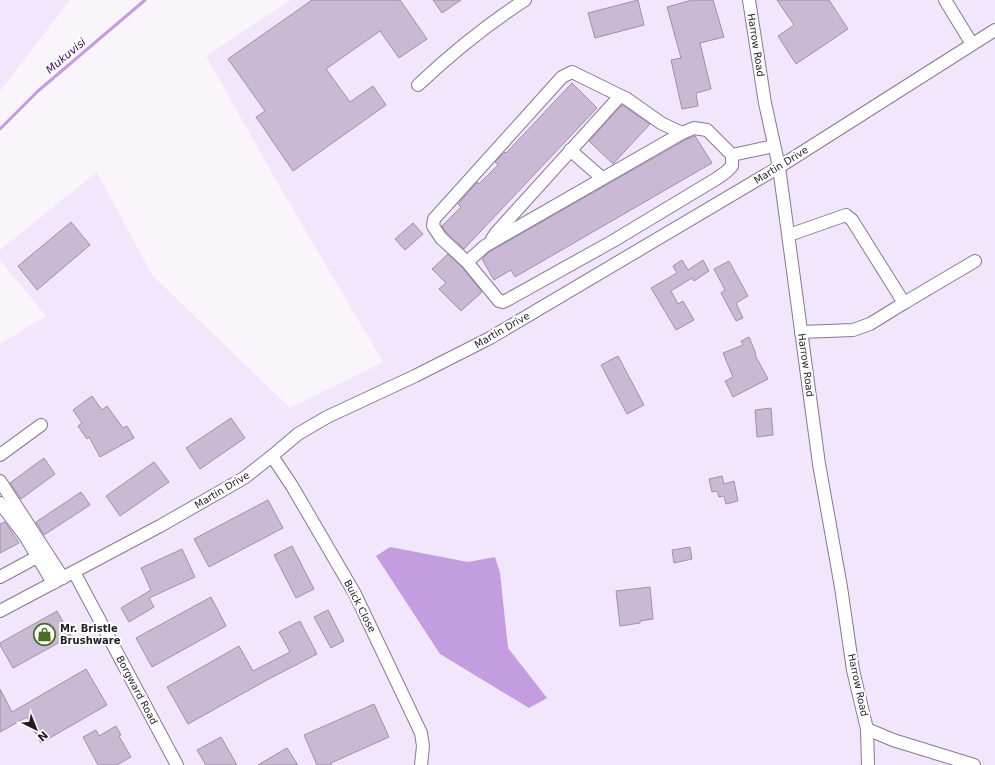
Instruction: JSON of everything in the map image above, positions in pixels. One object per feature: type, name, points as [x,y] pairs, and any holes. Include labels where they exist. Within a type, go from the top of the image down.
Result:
[{"type":"street","points":[[418,85],[452,53],[482,29],[525,0]]},
{"type":"street","name":"Harrow Road","points":[[749,0],[765,103],[779,167],[820,472],[841,587],[853,670],[867,729],[868,765]]},
{"type":"street","points":[[945,0],[972,44]]},
{"type":"street","name":"Martin Drive","points":[[0,611],[160,526],[244,478],[298,434],[327,418],[486,340],[779,167],[995,30]]},
{"type":"street","points":[[484,246],[682,133],[694,128],[707,130],[732,155],[732,166],[716,179],[613,241],[503,302],[500,301],[467,262],[441,238],[433,226],[434,219],[562,77],[572,72],[627,99],[661,122],[682,133]]},
{"type":"street","points":[[467,262],[484,246],[620,96]]},
{"type":"street","points":[[732,155],[774,146]]},
{"type":"street","points":[[570,150],[602,178]]},
{"type":"street","points":[[788,235],[846,215],[852,220],[904,303]]},
{"type":"street","points":[[801,332],[853,330],[870,324],[975,261]]},
{"type":"street","points":[[0,455],[41,426]]},
{"type":"street","name":"Buick Close","points":[[272,456],[292,486],[355,594],[421,733],[423,746],[421,765]]},
{"type":"street","points":[[0,481],[63,578]]},
{"type":"street","points":[[2,509],[24,536],[37,558],[63,578]]},
{"type":"street","points":[[0,577],[37,558]]},
{"type":"street","name":"Borgward Road","points":[[63,578],[177,765]]},
{"type":"street","points":[[867,729],[893,740],[974,765]]},
{"type":"shaded area","points":[[0,0],[70,0],[0,91]]},
{"type":"shaded area","points":[[291,0],[995,0],[995,765],[0,765],[0,344],[46,316],[0,260],[0,250],[97,172],[152,275],[290,408],[383,362],[277,182],[206,56]]},
{"type":"shaded area","points":[[390,547],[468,562],[495,557],[500,573],[508,648],[547,698],[529,708],[440,654],[376,556]]},
{"type":"building","points":[[312,0],[400,0],[427,39],[399,58],[380,31],[326,69],[350,102],[373,86],[386,105],[293,171],[256,117],[265,111],[228,59]]},
{"type":"building","points":[[433,0],[461,0],[442,13]]},
{"type":"building","points":[[638,0],[644,25],[595,38],[588,13]]},
{"type":"building","points":[[692,0],[713,0],[724,37],[700,43],[711,89],[696,93],[698,106],[682,109],[671,60],[681,58],[667,7]]},
{"type":"building","points":[[777,0],[829,0],[848,29],[796,64],[778,36],[794,25]]},
{"type":"building","points":[[572,83],[597,108],[464,249],[445,231],[442,226],[461,207],[458,204],[477,182],[479,184],[498,165],[495,162],[505,152],[506,153]]},
{"type":"building","points":[[622,105],[650,124],[613,164],[589,141]]},
{"type":"building","points":[[695,136],[712,163],[515,277],[511,270],[494,280],[482,259],[489,252],[685,140]]},
{"type":"building","points":[[71,222],[90,245],[37,290],[18,266]]},
{"type":"building","points":[[413,223],[423,234],[405,250],[395,239]]},
{"type":"building","points":[[448,254],[462,267],[482,292],[461,311],[439,289],[446,283],[432,269]]},
{"type":"building","points":[[682,260],[688,270],[703,260],[709,271],[694,281],[692,278],[671,291],[678,304],[683,301],[694,320],[676,330],[651,288],[677,273],[673,266]]},
{"type":"building","points":[[729,261],[748,296],[736,303],[743,318],[736,321],[721,293],[725,290],[714,269]]},
{"type":"building","points":[[749,337],[756,354],[755,355],[768,379],[733,397],[725,381],[733,377],[723,353],[743,345],[741,341]]},
{"type":"building","points":[[618,356],[644,405],[627,414],[601,365]]},
{"type":"building","points":[[92,396],[102,410],[107,406],[123,428],[127,426],[134,438],[100,457],[89,437],[87,439],[78,426],[82,423],[73,410]]},
{"type":"building","points":[[771,408],[773,435],[757,437],[755,410]]},
{"type":"building","points":[[231,418],[245,438],[200,469],[186,448]]},
{"type":"building","points":[[44,458],[55,474],[21,499],[10,483]]},
{"type":"building","points":[[154,462],[169,482],[120,516],[106,496]]},
{"type":"building","points":[[722,476],[724,484],[734,481],[738,501],[726,504],[724,496],[719,497],[717,491],[712,492],[709,479]]},
{"type":"building","points":[[81,492],[90,505],[44,535],[36,522]]},
{"type":"building","points":[[268,500],[283,528],[209,567],[194,539]]},
{"type":"building","points":[[5,522],[19,543],[0,553],[0,524]]},
{"type":"building","points":[[292,546],[314,589],[296,598],[274,555]]},
{"type":"building","points":[[690,547],[692,559],[674,563],[672,550]]},
{"type":"building","points":[[182,549],[195,577],[149,598],[154,607],[129,622],[121,608],[151,590],[141,568]]},
{"type":"building","points":[[650,587],[653,619],[640,621],[640,623],[620,626],[616,591]]},
{"type":"building","points":[[211,597],[226,626],[152,667],[136,638]]},
{"type":"building","points":[[328,610],[344,641],[331,648],[314,617]]},
{"type":"building","name":"Mr. Bristle Brushware","points":[[57,611],[71,636],[13,668],[0,643]]},
{"type":"building","points":[[300,621],[317,654],[188,724],[167,687],[239,646],[253,671],[290,652],[279,632]]},
{"type":"building","points":[[86,669],[107,705],[41,743],[27,717],[0,732],[0,689],[12,712]]},
{"type":"building","points":[[374,704],[389,737],[331,763],[332,765],[317,765],[304,735]]},
{"type":"building","points":[[116,726],[121,735],[119,736],[131,757],[117,765],[98,765],[83,737],[96,730],[99,736]]},
{"type":"building","points":[[221,737],[237,765],[206,765],[197,750]]},
{"type":"building","points":[[287,748],[298,765],[258,765]]},
{"type":"waterway","name":"Mukuvisi","points":[[0,129],[38,91],[145,0]]},
{"type":"place","name":"Mr. Bristle Brushware","points":[[45,634]]}]
